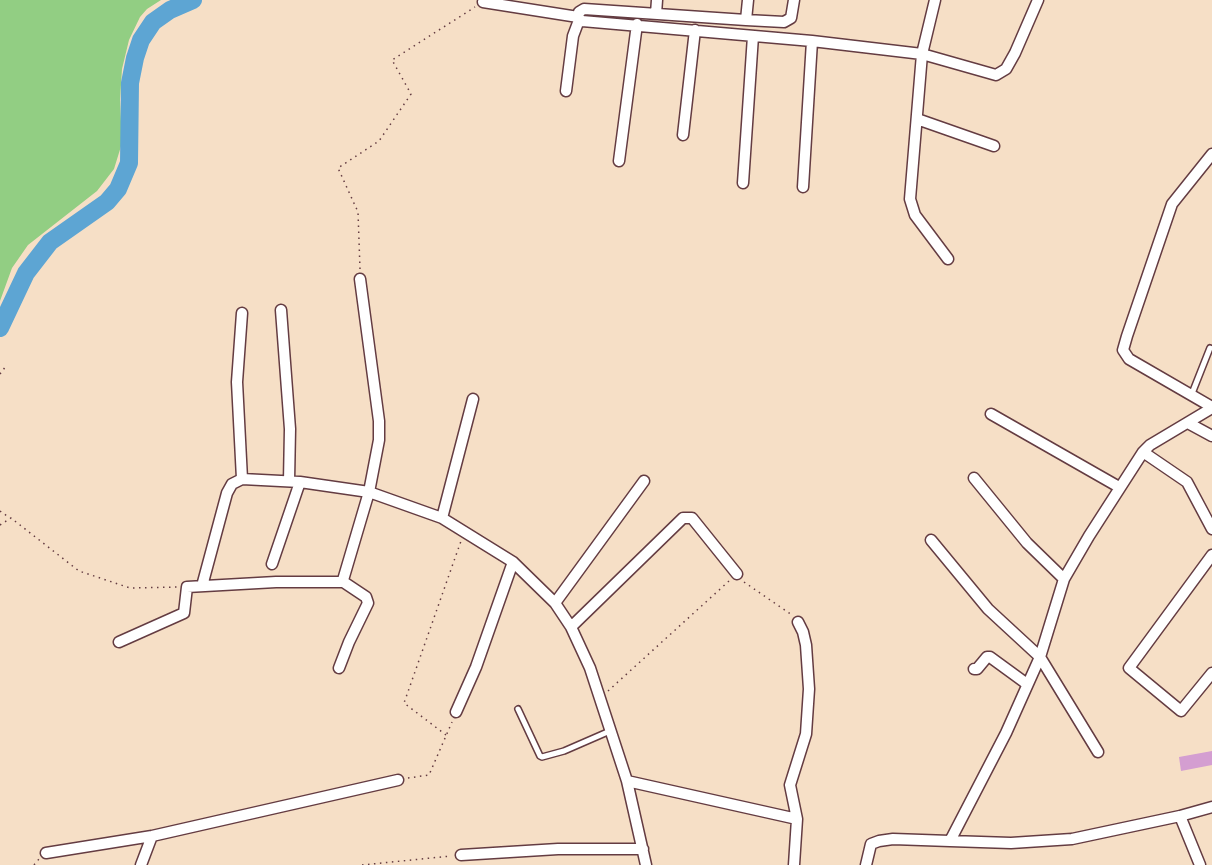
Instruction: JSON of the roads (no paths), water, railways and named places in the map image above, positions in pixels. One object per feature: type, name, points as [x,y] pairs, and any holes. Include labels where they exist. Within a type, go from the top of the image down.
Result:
[{"type":"street","points":[[656,14],[657,0]]},
{"type":"street","points":[[746,20],[748,0]]},
{"type":"street","points":[[566,91],[573,36],[579,12],[584,9],[784,22],[791,18],[794,0]]},
{"type":"street","points":[[935,0],[922,54],[910,199],[915,215],[948,259]]},
{"type":"street","points":[[483,2],[579,19],[922,54],[996,75],[1006,69],[1015,53],[1038,0]]},
{"type":"street","points":[[619,161],[637,24]]},
{"type":"street","points":[[683,135],[695,30]]},
{"type":"street","points":[[744,183],[753,36]]},
{"type":"street","points":[[803,187],[812,41]]},
{"type":"street","points":[[917,119],[994,146]]},
{"type":"street","points":[[950,841],[1006,733],[1040,657],[1064,579],[1119,487],[1150,445],[1212,408],[1129,359],[1123,350],[1172,204],[1212,154]]},
{"type":"street","points":[[342,581],[369,492],[380,430],[360,279]]},
{"type":"street","points":[[272,564],[294,481],[281,310]]},
{"type":"street","points":[[242,313],[237,382],[242,479]]},
{"type":"street","points":[[442,518],[473,399]]},
{"type":"street","points":[[991,414],[1119,487]]},
{"type":"street","points":[[1188,423],[1212,436]]},
{"type":"street","points":[[1143,452],[1187,482],[1212,529]]},
{"type":"street","points":[[975,478],[1026,543],[1064,579]]},
{"type":"street","points":[[202,586],[227,493],[232,484],[242,479],[294,481],[369,492],[442,518],[513,562],[555,603],[571,627],[590,668],[627,781],[646,865]]},
{"type":"street","points":[[555,603],[644,481]]},
{"type":"street","points":[[571,627],[683,518],[692,518],[737,574]]},
{"type":"street","points":[[931,540],[988,609],[1040,657],[1098,752]]},
{"type":"street","points":[[1212,555],[1129,668],[1181,711],[1212,673]]},
{"type":"street","points":[[456,712],[476,667],[513,562]]},
{"type":"street","points":[[119,642],[183,614],[187,586],[342,581],[366,597],[368,603],[339,668]]},
{"type":"street","points":[[794,865],[797,819],[790,785],[806,735],[809,689],[804,632],[798,622]]},
{"type":"street","points":[[974,669],[990,657],[1028,684]]},
{"type":"street","points":[[46,853],[152,836],[398,780]]},
{"type":"street","points":[[627,781],[797,819]]},
{"type":"street","points":[[866,865],[871,844],[879,841],[893,839],[1011,843],[1072,839],[1212,807]]},
{"type":"street","points":[[1180,816],[1200,865]]},
{"type":"street","points":[[141,865],[152,836]]},
{"type":"street","points":[[461,855],[558,849],[643,849]]},
{"type":"lane","points":[[1191,396],[1210,348]]},
{"type":"lane","points":[[518,709],[542,757],[564,751],[612,731]]},
{"type":"waterway","points":[[0,328],[26,273],[50,242],[107,202],[118,189],[129,163],[130,83],[141,40],[153,22],[170,10],[193,0]]}]
